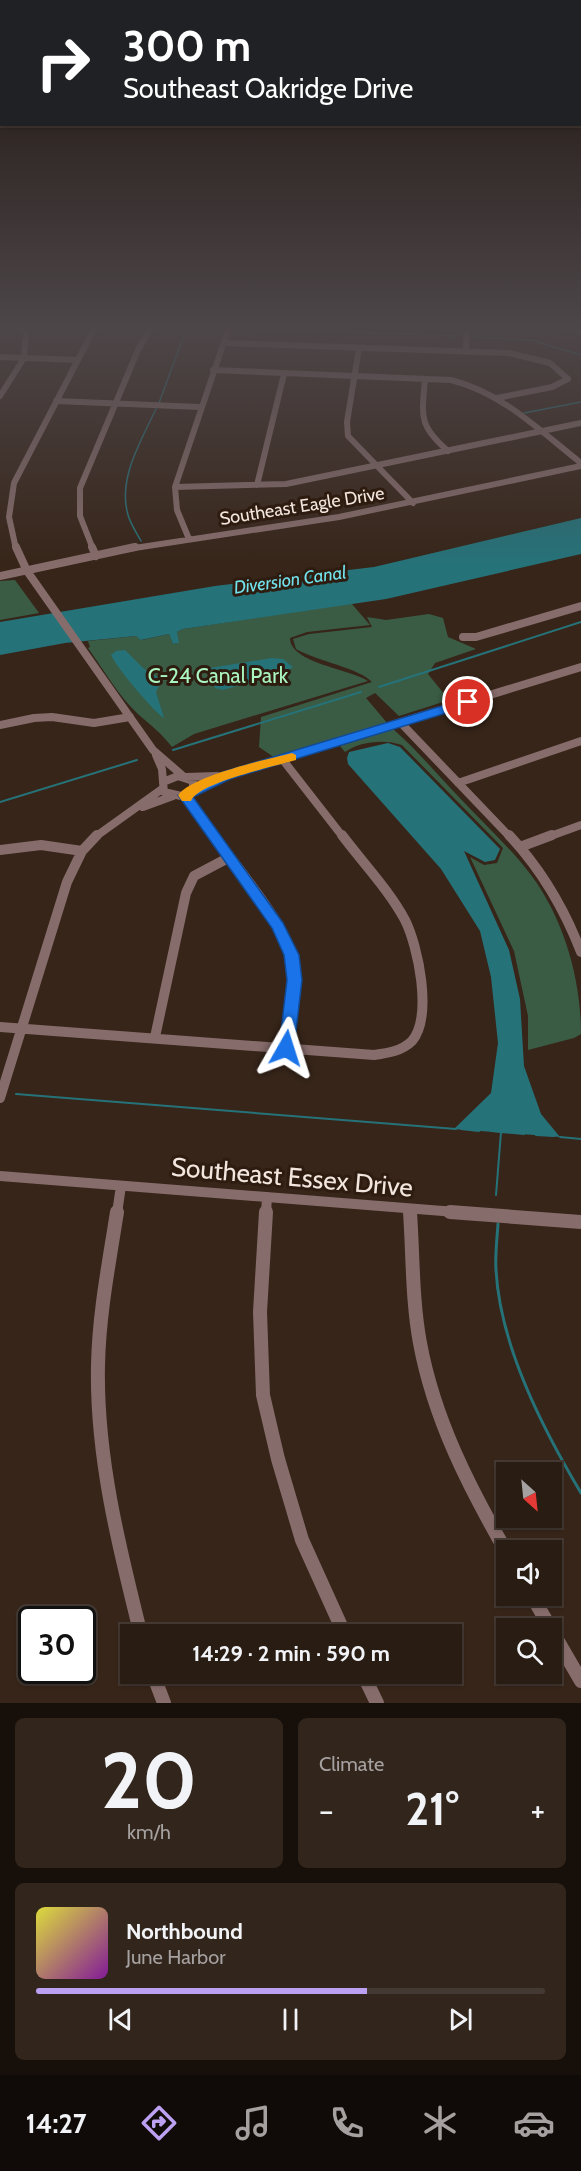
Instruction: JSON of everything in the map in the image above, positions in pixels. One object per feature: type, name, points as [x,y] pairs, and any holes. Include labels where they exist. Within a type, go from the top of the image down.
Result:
[{"type":"street","points":[[53,406],[24,463],[9,502],[8,523],[13,544],[27,571],[153,750],[161,768],[162,786],[173,796]]},
{"type":"street","points":[[96,556],[85,535],[78,501],[84,476],[114,406]]},
{"type":"street","points":[[168,406],[200,408],[175,487],[177,510],[189,539]]},
{"type":"street","points":[[257,485],[274,406]]},
{"type":"street","points":[[349,406],[348,436],[413,502]]},
{"type":"street","points":[[422,406],[421,422],[426,432],[448,451]]},
{"type":"street","points":[[508,406],[581,465]]},
{"type":"street","points":[[175,487],[286,483],[581,423]]},
{"type":"street","name":"Southeast Eagle Drive","points":[[0,576],[189,539],[339,518],[581,465]]},
{"type":"street","points":[[463,637],[477,637],[581,606]]},
{"type":"street","points":[[132,811],[173,796],[189,793],[225,776],[581,667]]},
{"type":"street","points":[[0,725],[34,718],[52,717],[94,723],[130,717]]},
{"type":"street","points":[[401,723],[520,847],[546,880],[576,924],[581,952]]},
{"type":"street","points":[[458,783],[581,741]]},
{"type":"street","points":[[153,750],[193,781],[189,793],[228,858],[278,926],[292,955],[294,980],[286,1048]]},
{"type":"street","points":[[0,1027],[374,1055],[390,1053],[407,1046],[417,1035],[421,1016],[417,954],[410,930],[394,903],[283,760]]},
{"type":"street","points":[[0,1098],[67,882],[82,851],[99,833],[132,811],[174,776],[225,776]]},
{"type":"street","points":[[520,847],[581,825]]},
{"type":"street","points":[[0,850],[20,844],[43,843],[82,851]]},
{"type":"street","points":[[155,1038],[186,893],[194,876],[228,858]]},
{"type":"street","name":"Southeast Essex Drive","points":[[0,1176],[581,1222]]},
{"type":"street","points":[[121,1186],[100,1332],[100,1404],[111,1501],[139,1624]]},
{"type":"street","points":[[267,1197],[260,1311],[263,1395],[278,1459],[302,1540],[340,1624]]},
{"type":"street","points":[[410,1210],[420,1342],[435,1402],[469,1487],[500,1540]]},
{"type":"street","points":[[562,1649],[581,1682]]},
{"type":"street","points":[[157,1684],[164,1703]]},
{"type":"street","points":[[368,1684],[377,1703]]},
{"type":"green space","points":[[15,580],[39,613],[0,620],[0,581]]},
{"type":"green space","name":"C-24 Canal Park","points":[[351,603],[370,625],[307,632],[290,638],[293,647],[300,654],[368,681],[194,734],[172,747],[125,700],[88,648],[90,647],[88,641],[136,636],[142,640],[169,634],[173,644],[178,643],[177,632],[183,629]]},
{"type":"green space","points":[[429,614],[443,618],[448,637],[476,649],[435,663],[428,674],[445,695],[443,702],[399,716],[375,693],[366,698],[388,724],[275,758],[259,747],[261,717],[372,682],[358,673],[296,649],[293,639],[309,634],[372,627],[367,617],[386,620]]},
{"type":"green space","points":[[393,729],[514,854],[543,892],[561,930],[574,971],[581,1034],[574,1038],[528,1050],[528,1016],[514,951],[470,857],[484,865],[497,863],[503,848],[402,745],[373,742],[358,745],[345,752],[340,746]]},
{"type":"water","name":"Diversion Canal","points":[[581,518],[581,554],[386,599],[183,629],[177,632],[179,643],[173,644],[169,634],[141,640],[136,636],[65,643],[0,655],[0,622],[215,586],[374,567]]},
{"type":"water","points":[[125,650],[143,668],[162,680],[156,692],[164,718],[136,689],[111,655],[116,651]]},
{"type":"water","points":[[272,658],[283,659],[293,667],[286,672],[223,690],[215,688],[210,668]]},
{"type":"water","points":[[388,743],[400,747],[500,849],[495,860],[485,862],[464,851],[509,950],[520,999],[524,1066],[541,1114],[560,1137],[454,1129],[491,1093],[498,1043],[491,977],[480,931],[441,869],[348,764],[349,752]]},
{"type":"waterway","points":[[524,413],[558,406]]},
{"type":"waterway","points":[[141,541],[128,515],[125,498],[126,485],[133,458],[156,409]]},
{"type":"waterway","points":[[379,687],[581,622]]},
{"type":"waterway","points":[[173,750],[361,692]]},
{"type":"waterway","points":[[0,802],[137,760]]},
{"type":"waterway","points":[[16,1094],[456,1129]]},
{"type":"waterway","points":[[461,1129],[479,1131]]},
{"type":"waterway","points":[[491,1131],[524,1134]]},
{"type":"waterway","points":[[496,1195],[501,1132]]},
{"type":"waterway","points":[[536,1135],[554,1136]]},
{"type":"waterway","points":[[560,1137],[581,1139]]},
{"type":"waterway","points":[[498,1224],[496,1270],[499,1299],[506,1328],[538,1414],[581,1493]]},
{"type":"slow traffic","points":[[187,798],[185,795],[193,790],[225,776],[292,757]]},
{"type":"route","points":[[286,1048],[294,980],[292,955],[278,926],[185,795],[225,776],[468,702]]}]
